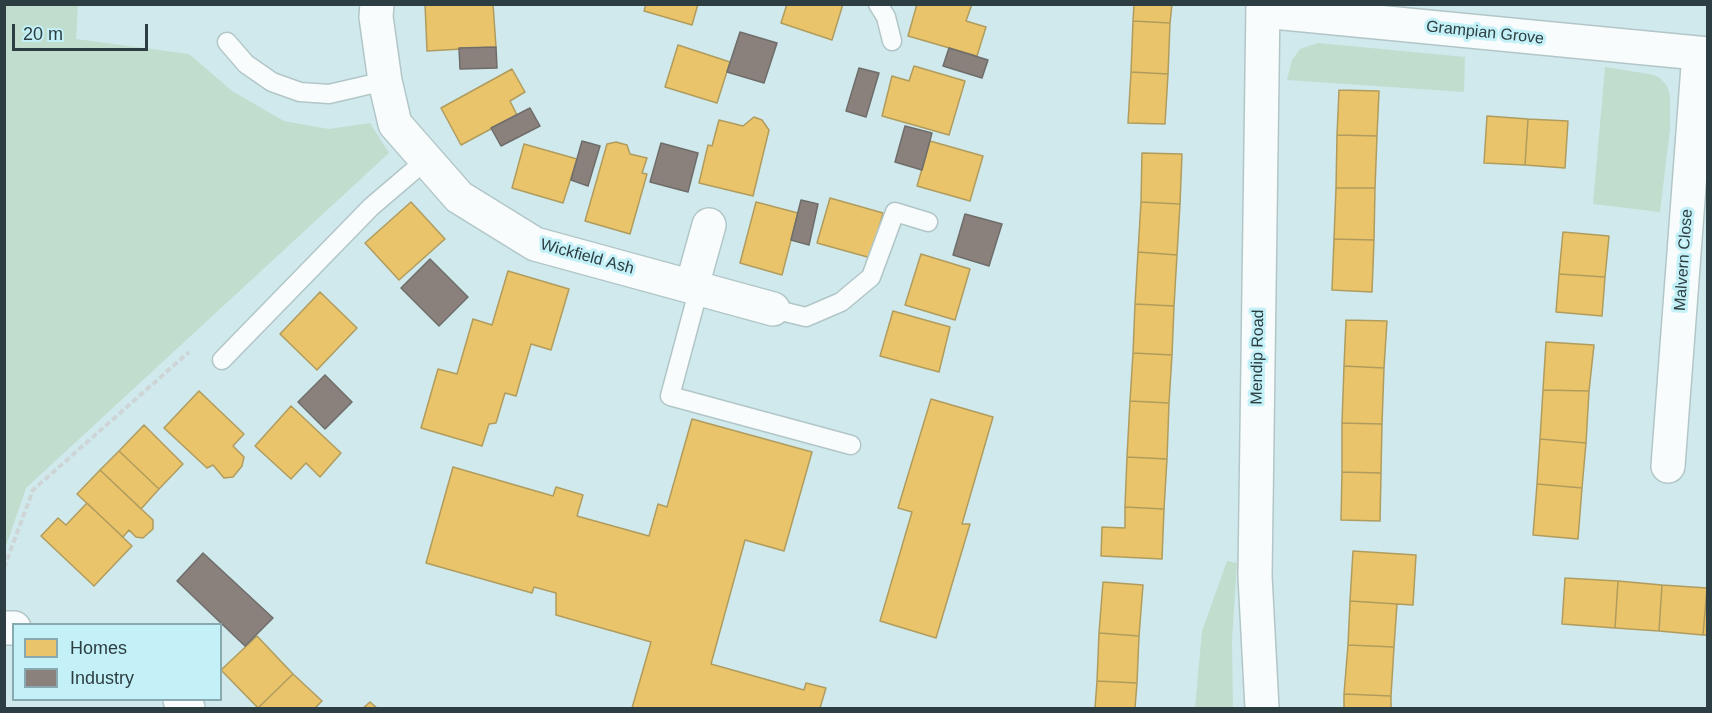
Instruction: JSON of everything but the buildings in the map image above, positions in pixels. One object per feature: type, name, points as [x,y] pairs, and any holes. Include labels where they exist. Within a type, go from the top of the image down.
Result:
[{"type":"street","name":"Wickfield Ash","points":[[377,4],[376,17],[385,81],[395,124],[459,196],[535,244],[773,309]]},
{"type":"street","name":"Grampian Grove","points":[[1263,8],[1703,54]]},
{"type":"street","name":"Mendip Road","points":[[1262,708],[1255,576],[1263,8]]},
{"type":"street","name":"Malvern Close","points":[[1668,466],[1703,54]]},
{"type":"street","points":[[695,287],[709,225]]},
{"type":"lane","points":[[878,4],[886,17],[892,41]]},
{"type":"lane","points":[[227,42],[246,64],[272,81],[300,92],[329,94],[385,81]]},
{"type":"lane","points":[[222,360],[371,207],[426,160]]},
{"type":"lane","points":[[773,309],[806,317],[841,302],[871,277],[894,212],[928,222]]},
{"type":"lane","points":[[695,287],[670,396],[851,445]]},
{"type":"green space","points":[[5,4],[78,5],[76,39],[189,54],[232,91],[284,121],[329,129],[370,123],[389,153],[26,488],[5,549]]},
{"type":"green space","points":[[1318,43],[1465,57],[1464,92],[1287,80],[1292,60],[1300,49]]},
{"type":"green space","points":[[1605,67],[1659,77],[1667,86],[1670,96],[1670,129],[1660,212],[1593,204]]},
{"type":"green space","points":[[1227,561],[1237,563],[1232,640],[1233,708],[1195,708],[1202,631]]}]
